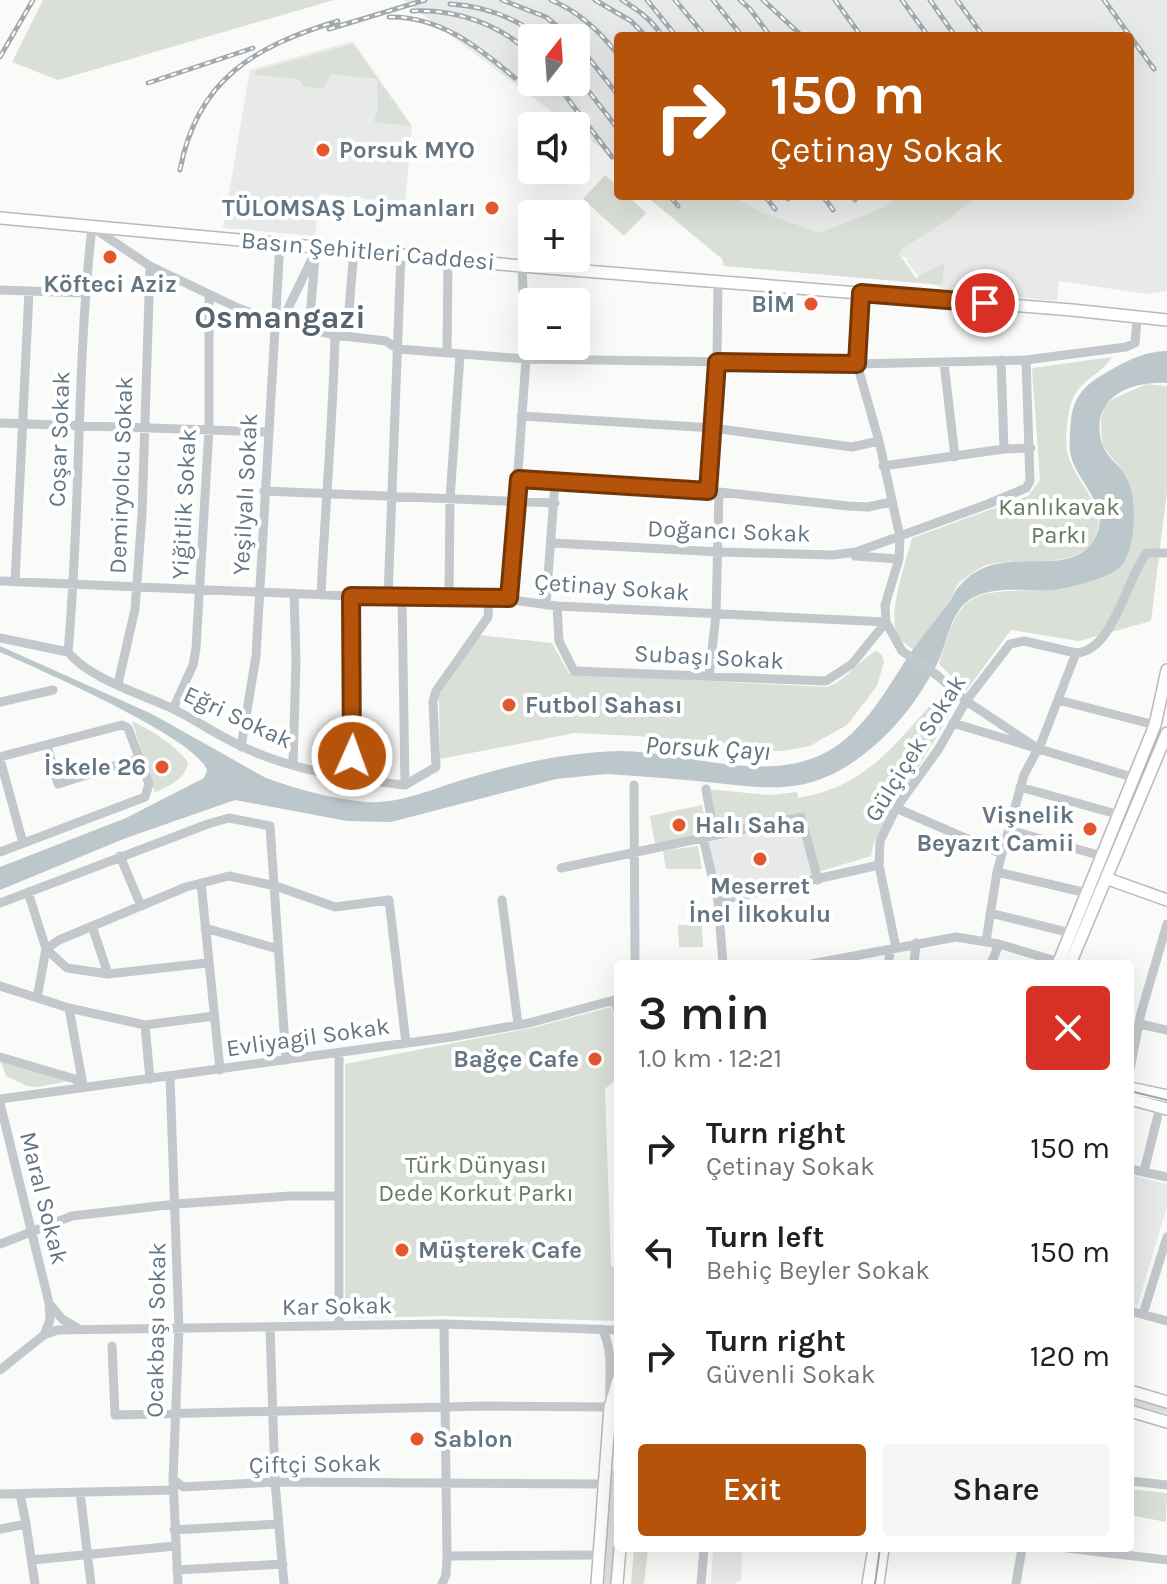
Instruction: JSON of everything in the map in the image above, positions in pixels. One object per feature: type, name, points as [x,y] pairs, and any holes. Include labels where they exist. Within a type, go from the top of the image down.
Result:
[{"type":"main road","name":"Basın Şehitleri Caddesi","points":[[0,218],[280,242],[315,250],[354,249],[518,266]]},
{"type":"main road","name":"Basın Şehitleri Caddesi","points":[[590,271],[1099,312],[1167,321]]},
{"type":"main road","points":[[1099,312],[1109,318],[1167,321]]},
{"type":"main road","points":[[1063,960],[1155,725],[1167,670]]},
{"type":"main road","points":[[1064,960],[1108,879],[1166,741]]},
{"type":"main road","points":[[1108,879],[1167,900]]},
{"type":"main road","points":[[1134,1089],[1167,1096]]},
{"type":"main road","points":[[1134,1100],[1164,1108]]},
{"type":"main road","points":[[1134,1392],[1167,1402]]},
{"type":"main road","points":[[597,1584],[610,1407],[614,1394]]},
{"type":"main road","points":[[1134,1412],[1167,1422]]},
{"type":"main road","points":[[617,1584],[620,1552]]},
{"type":"main road","points":[[868,1584],[873,1552]]},
{"type":"main road","points":[[878,1584],[882,1552]]},
{"type":"street","points":[[92,227],[150,266],[209,296],[277,322],[335,335],[386,341],[398,349],[518,359]]},
{"type":"street","name":"Coşar Sokak","points":[[68,652],[74,584],[84,293],[92,227]]},
{"type":"street","name":"Yeşilyalı Sokak","points":[[241,747],[256,656],[280,242]]},
{"type":"street","points":[[347,334],[354,249]]},
{"type":"street","points":[[277,322],[315,250]]},
{"type":"street","points":[[309,329],[315,250]]},
{"type":"street","points":[[388,597],[401,254]]},
{"type":"street","points":[[447,353],[448,259]]},
{"type":"street","name":"Demiryolcu Sokak","points":[[118,684],[135,609],[142,514],[150,266]]},
{"type":"street","points":[[708,491],[717,362],[718,281]]},
{"type":"street","points":[[0,290],[84,293]]},
{"type":"street","points":[[15,582],[29,291]]},
{"type":"street","points":[[861,293],[857,364],[879,441],[900,537],[899,559],[885,605],[886,622],[902,651],[938,676],[966,701],[1037,748]]},
{"type":"street","name":"Yiğitlik Sokak","points":[[173,709],[193,665],[196,648],[209,429],[209,296]]},
{"type":"street","points":[[590,360],[857,364],[1026,360],[1126,347],[1135,343],[1137,320]]},
{"type":"street","points":[[321,595],[333,422],[335,335]]},
{"type":"street","points":[[449,597],[450,499],[460,355]]},
{"type":"street","points":[[509,598],[526,360]]},
{"type":"street","points":[[1001,360],[1004,449]]},
{"type":"street","points":[[883,466],[1031,448],[1026,360]]},
{"type":"street","points":[[944,363],[955,457]]},
{"type":"street","points":[[521,416],[713,428],[852,447],[879,441]]},
{"type":"street","points":[[0,423],[269,432]]},
{"type":"street","name":"Doğancı Sokak","points":[[553,543],[720,552],[833,555],[856,552],[1026,488],[1030,481],[1031,448]]},
{"type":"street","points":[[519,479],[708,491],[848,506],[868,507],[891,502]]},
{"type":"street","points":[[552,605],[555,481]]},
{"type":"street","points":[[264,491],[555,503]]},
{"type":"street","points":[[709,677],[720,552],[719,492]]},
{"type":"street","points":[[986,941],[997,872],[1020,787],[1076,653],[1099,643],[1147,553],[1167,553]]},
{"type":"street","points":[[833,555],[899,559]]},
{"type":"street","name":"Çetinay Sokak","points":[[0,581],[351,596],[489,597],[552,605],[886,622]]},
{"type":"street","points":[[293,765],[294,593]]},
{"type":"street","points":[[351,596],[354,711],[351,779]]},
{"type":"street","points":[[402,597],[405,785],[436,767],[433,702],[436,691],[488,617],[489,597]]},
{"type":"street","name":"Subaşı Sokak","points":[[552,605],[559,641],[574,671],[826,681],[852,664],[886,622]]},
{"type":"street","points":[[0,638],[68,652]]},
{"type":"street","name":"Gülçiçek Sokak","points":[[894,948],[879,865],[880,841],[896,808],[938,750],[966,701],[1010,644],[1024,641],[1076,653]]},
{"type":"street","name":"Eğri Sokak","points":[[68,652],[75,661],[173,709],[241,747],[293,765],[351,779],[405,785]]},
{"type":"street","points":[[0,702],[53,690]]},
{"type":"street","points":[[1058,700],[1155,725]]},
{"type":"street","points":[[953,723],[1135,778]]},
{"type":"street","points":[[0,852],[145,797],[149,784],[128,728],[122,725],[0,758],[23,843]]},
{"type":"street","points":[[47,746],[58,784],[140,758]]},
{"type":"street","points":[[634,785],[635,960]]},
{"type":"street","points":[[1020,787],[1120,815]]},
{"type":"street","points":[[706,789],[708,837],[723,960]]},
{"type":"street","points":[[896,808],[1002,854]]},
{"type":"street","points":[[561,868],[801,817],[818,880]]},
{"type":"street","points":[[0,903],[229,818],[270,826],[286,1060]]},
{"type":"street","points":[[1009,830],[1102,856]]},
{"type":"street","points":[[120,856],[141,906]]},
{"type":"street","points":[[718,901],[879,865]]},
{"type":"street","points":[[997,872],[1087,893]]},
{"type":"street","points":[[46,949],[59,940],[141,906],[201,883],[229,876],[276,886],[335,907],[389,900],[406,1043]]},
{"type":"street","points":[[201,883],[220,1070]]},
{"type":"street","points":[[28,892],[46,949],[37,998]]},
{"type":"street","points":[[502,900],[518,1024]]},
{"type":"street","points":[[990,913],[1071,933]]},
{"type":"street","points":[[1134,1051],[1167,924]]},
{"type":"street","points":[[92,926],[108,974]]},
{"type":"street","points":[[205,928],[278,949]]},
{"type":"street","points":[[844,960],[956,937],[999,944],[1052,960]]},
{"type":"street","points":[[914,960],[916,943]]},
{"type":"street","points":[[993,960],[999,944]]},
{"type":"street","points":[[890,960],[894,948]]},
{"type":"street","points":[[46,949],[67,968],[108,974],[207,963]]},
{"type":"street","points":[[1154,965],[1167,967]]},
{"type":"street","points":[[0,986],[69,1008],[145,1025],[214,1016]]},
{"type":"street","name":"Evliyagil Sokak","points":[[0,1101],[339,1054],[518,1024],[614,1000]]},
{"type":"street","points":[[69,1008],[83,1088]]},
{"type":"street","points":[[1140,1024],[1167,1030]]},
{"type":"street","points":[[145,1025],[150,1079]]},
{"type":"street","points":[[339,1054],[339,1326]]},
{"type":"street","points":[[0,1057],[75,1079],[83,1088]]},
{"type":"street","name":"Ocakbaşı Sokak","points":[[170,1077],[179,1328],[173,1479],[178,1584]]},
{"type":"street","name":"Maral Sokak","points":[[0,1101],[49,1303]]},
{"type":"street","points":[[1144,1171],[1164,1108]]},
{"type":"street","points":[[0,1163],[13,1160]]},
{"type":"street","points":[[1134,1170],[1167,1177]]},
{"type":"street","points":[[0,1244],[72,1216],[176,1204],[338,1196]]},
{"type":"street","points":[[1143,1314],[1167,1237]]},
{"type":"street","points":[[49,1303],[62,1319],[79,1330]]},
{"type":"street","points":[[0,1370],[44,1335],[50,1320],[49,1303]]},
{"type":"street","points":[[1134,1312],[1167,1321]]},
{"type":"street","points":[[442,1584],[447,1556],[444,1324]]},
{"type":"street","name":"Kar Sokak","points":[[44,1335],[57,1330],[444,1324],[614,1330]]},
{"type":"street","points":[[270,1327],[275,1482],[284,1584]]},
{"type":"street","points":[[112,1346],[115,1415],[445,1407],[610,1407],[611,1358],[602,1329]]},
{"type":"street","name":"Çiftçi Sokak","points":[[173,1479],[183,1487],[275,1482],[604,1484]]},
{"type":"street","points":[[1134,1481],[1167,1485]]},
{"type":"street","points":[[0,1494],[173,1490]]},
{"type":"street","points":[[80,1492],[91,1584]]},
{"type":"street","points":[[20,1494],[35,1584]]},
{"type":"street","points":[[0,1529],[26,1524]]},
{"type":"street","points":[[174,1530],[278,1524]]},
{"type":"street","points":[[32,1560],[175,1546]]},
{"type":"street","points":[[701,1584],[704,1552]]},
{"type":"street","points":[[1016,1584],[1021,1552]]},
{"type":"street","points":[[1100,1552],[1167,1560]]},
{"type":"street","points":[[447,1556],[599,1555]]},
{"type":"street","points":[[177,1570],[283,1564]]},
{"type":"shaded area","points":[[403,0],[1167,0],[1167,291],[1146,294],[1059,281],[1057,301],[947,290],[921,279],[906,261],[909,258],[707,227],[670,200],[1134,200],[1134,32],[614,32],[614,158],[590,140],[590,112],[552,112],[531,96],[590,96],[590,24],[518,24],[518,86]]},
{"type":"shaded area","name":"Porsuk MYO","points":[[353,41],[412,126],[405,203],[320,194],[315,236],[223,228],[250,70]]},
{"type":"shaded area","name":"Porsuk Çayı","points":[[1167,351],[1167,383],[1139,385],[1126,390],[1107,404],[1101,415],[1099,428],[1102,444],[1127,478],[1133,498],[1133,536],[1121,566],[1105,576],[1068,587],[999,590],[969,600],[957,613],[935,667],[911,706],[870,750],[837,772],[800,785],[774,787],[606,774],[556,779],[391,822],[347,821],[235,800],[126,838],[0,890],[0,867],[126,818],[204,778],[207,770],[196,756],[175,740],[113,705],[0,652],[0,646],[152,714],[266,778],[353,801],[379,802],[404,798],[503,768],[581,754],[645,752],[723,764],[774,766],[823,754],[838,745],[863,721],[966,579],[985,568],[1006,563],[1067,559],[1084,551],[1096,536],[1099,514],[1070,452],[1074,406],[1085,388],[1097,378],[1142,355]]},
{"type":"shaded area","name":"Meserret İnel İlkokulu","points":[[801,817],[818,880],[718,901],[703,838]]},
{"type":"shaded area","points":[[1134,1176],[1167,1184],[1167,1206],[1137,1307],[1134,1306]]},
{"type":"shaded area","points":[[713,1552],[742,1552],[741,1580],[734,1584],[711,1584]]},
{"type":"green space","points":[[43,0],[334,0],[58,80],[12,62]]},
{"type":"green space","points":[[353,44],[411,126],[374,122],[378,108],[377,79],[331,74],[323,88],[304,87],[298,79],[256,75],[256,71]]},
{"type":"green space","points":[[605,175],[614,183],[614,200],[632,200],[646,213],[624,236],[590,205],[590,200],[584,200]]},
{"type":"green space","points":[[651,200],[739,200],[763,213],[820,233],[882,208],[892,200],[972,200],[899,254],[916,278],[945,262],[942,285],[724,266],[722,259]]},
{"type":"green space","name":"Kanlıkavak Parkı","points":[[1112,357],[1078,390],[1067,423],[1066,445],[1071,462],[1096,509],[1097,533],[1090,545],[1069,558],[981,567],[959,583],[946,606],[913,649],[907,645],[896,631],[894,621],[899,585],[912,538],[1028,496],[1040,480],[1032,368]]},
{"type":"green space","name":"Kanlıkavak Parkı","points":[[1146,384],[1167,386],[1167,491],[1151,621],[1079,641],[1011,630],[966,691],[939,664],[954,621],[962,608],[984,594],[1058,589],[1080,584],[1134,523],[1128,478],[1102,445],[1101,419],[1104,408],[1111,400]]},
{"type":"green space","points":[[479,635],[552,643],[569,674],[827,687],[876,651],[882,655],[884,662],[877,686],[847,725],[810,746],[783,751],[753,751],[637,736],[575,733],[440,759],[439,695]]},
{"type":"green space","points":[[945,689],[959,699],[874,842],[871,856],[818,872],[802,812],[713,832],[706,789],[769,795],[797,792],[798,798],[845,783],[881,758]]},
{"type":"green space","points":[[132,721],[162,738],[188,762],[180,778],[155,793]]},
{"type":"green space","name":"Halı Saha","points":[[702,805],[707,834],[655,844],[650,816]]},
{"type":"green space","points":[[698,846],[702,869],[666,869],[663,851]]},
{"type":"green space","points":[[678,925],[702,925],[703,947],[679,947]]},
{"type":"green space","name":"Türk Dünyası Dede Korkut Parkı","points":[[611,1007],[614,1018],[614,1081],[605,1089],[614,1321],[445,1316],[353,1318],[345,1304],[345,1064],[536,1027]]},
{"type":"green space","points":[[1,1062],[69,1081],[27,1086],[6,1076]]},
{"type":"green space","points":[[1134,1397],[1167,1406],[1167,1414],[1134,1405]]},
{"type":"green space","points":[[612,1470],[614,1536],[611,1584],[603,1584]]},
{"type":"green space","points":[[1134,1489],[1167,1493],[1166,1522],[1134,1516]]},
{"type":"green space","points":[[634,1552],[648,1552],[644,1584],[631,1584]]},
{"type":"tram line","points":[[1134,1092],[1167,1100]]},
{"type":"tram line","points":[[875,1584],[879,1552]]},
{"type":"railway","points":[[0,57],[33,0]]},
{"type":"railway","points":[[329,29],[425,0]]},
{"type":"railway","points":[[502,0],[546,17],[555,24]]},
{"type":"railway","points":[[551,0],[588,23],[614,50]]},
{"type":"railway","points":[[595,0],[631,21],[642,32]]},
{"type":"railway","points":[[622,0],[659,32]]},
{"type":"railway","points":[[647,0],[673,32]]},
{"type":"railway","points":[[675,0],[702,32]]},
{"type":"railway","points":[[713,0],[739,32]]},
{"type":"railway","points":[[740,0],[767,32]]},
{"type":"railway","points":[[763,0],[798,32]]},
{"type":"railway","points":[[835,0],[858,32]]},
{"type":"railway","points":[[902,0],[925,32]]},
{"type":"railway","points":[[930,0],[952,32]]},
{"type":"railway","points":[[957,0],[980,32]]},
{"type":"railway","points":[[1104,0],[1127,32]]},
{"type":"railway","points":[[450,4],[475,7],[521,24]]},
{"type":"railway","points":[[412,11],[461,16],[492,27],[518,43]]},
{"type":"railway","points":[[389,17],[408,18],[442,28],[487,55],[515,78]]},
{"type":"railway","points":[[180,170],[188,138],[200,112],[234,71],[281,42],[338,21]]},
{"type":"railway","points":[[1134,42],[1154,69]]},
{"type":"railway","points":[[148,83],[253,48]]},
{"type":"railway","points":[[590,60],[614,90]]},
{"type":"railway","points":[[590,93],[614,124]]},
{"type":"railway","points":[[566,96],[612,157]]},
{"type":"railway","points":[[673,200],[678,206]]},
{"type":"railway","points":[[768,200],[775,209]]},
{"type":"railway","points":[[826,200],[833,210]]},
{"type":"place","name":"Porsuk MYO","points":[[323,150]]},
{"type":"place","name":"TÜLOMSAŞ Lojmanları","points":[[492,208]]},
{"type":"place","name":"Köfteci Aziz","points":[[110,257]]},
{"type":"place","name":"BİM","points":[[811,304]]},
{"type":"place","name":"Futbol Sahası","points":[[509,705]]},
{"type":"place","name":"İskele 26","points":[[162,767]]},
{"type":"place","name":"Halı Saha","points":[[679,825]]},
{"type":"place","name":"Vişnelik Beyazıt Camii","points":[[1090,829]]},
{"type":"place","name":"Meserret İnel İlkokulu","points":[[760,859]]},
{"type":"place","name":"Bağçe Cafe","points":[[595,1059]]},
{"type":"place","name":"Müşterek Cafe","points":[[402,1250]]},
{"type":"place","name":"Sablon","points":[[417,1439]]},
{"type":"district","name":"Osmangazi","points":[[280,317]]},
{"type":"route","points":[[352,756],[351,596],[509,598],[519,479],[708,491],[717,362],[857,364],[861,293],[985,303]]}]
